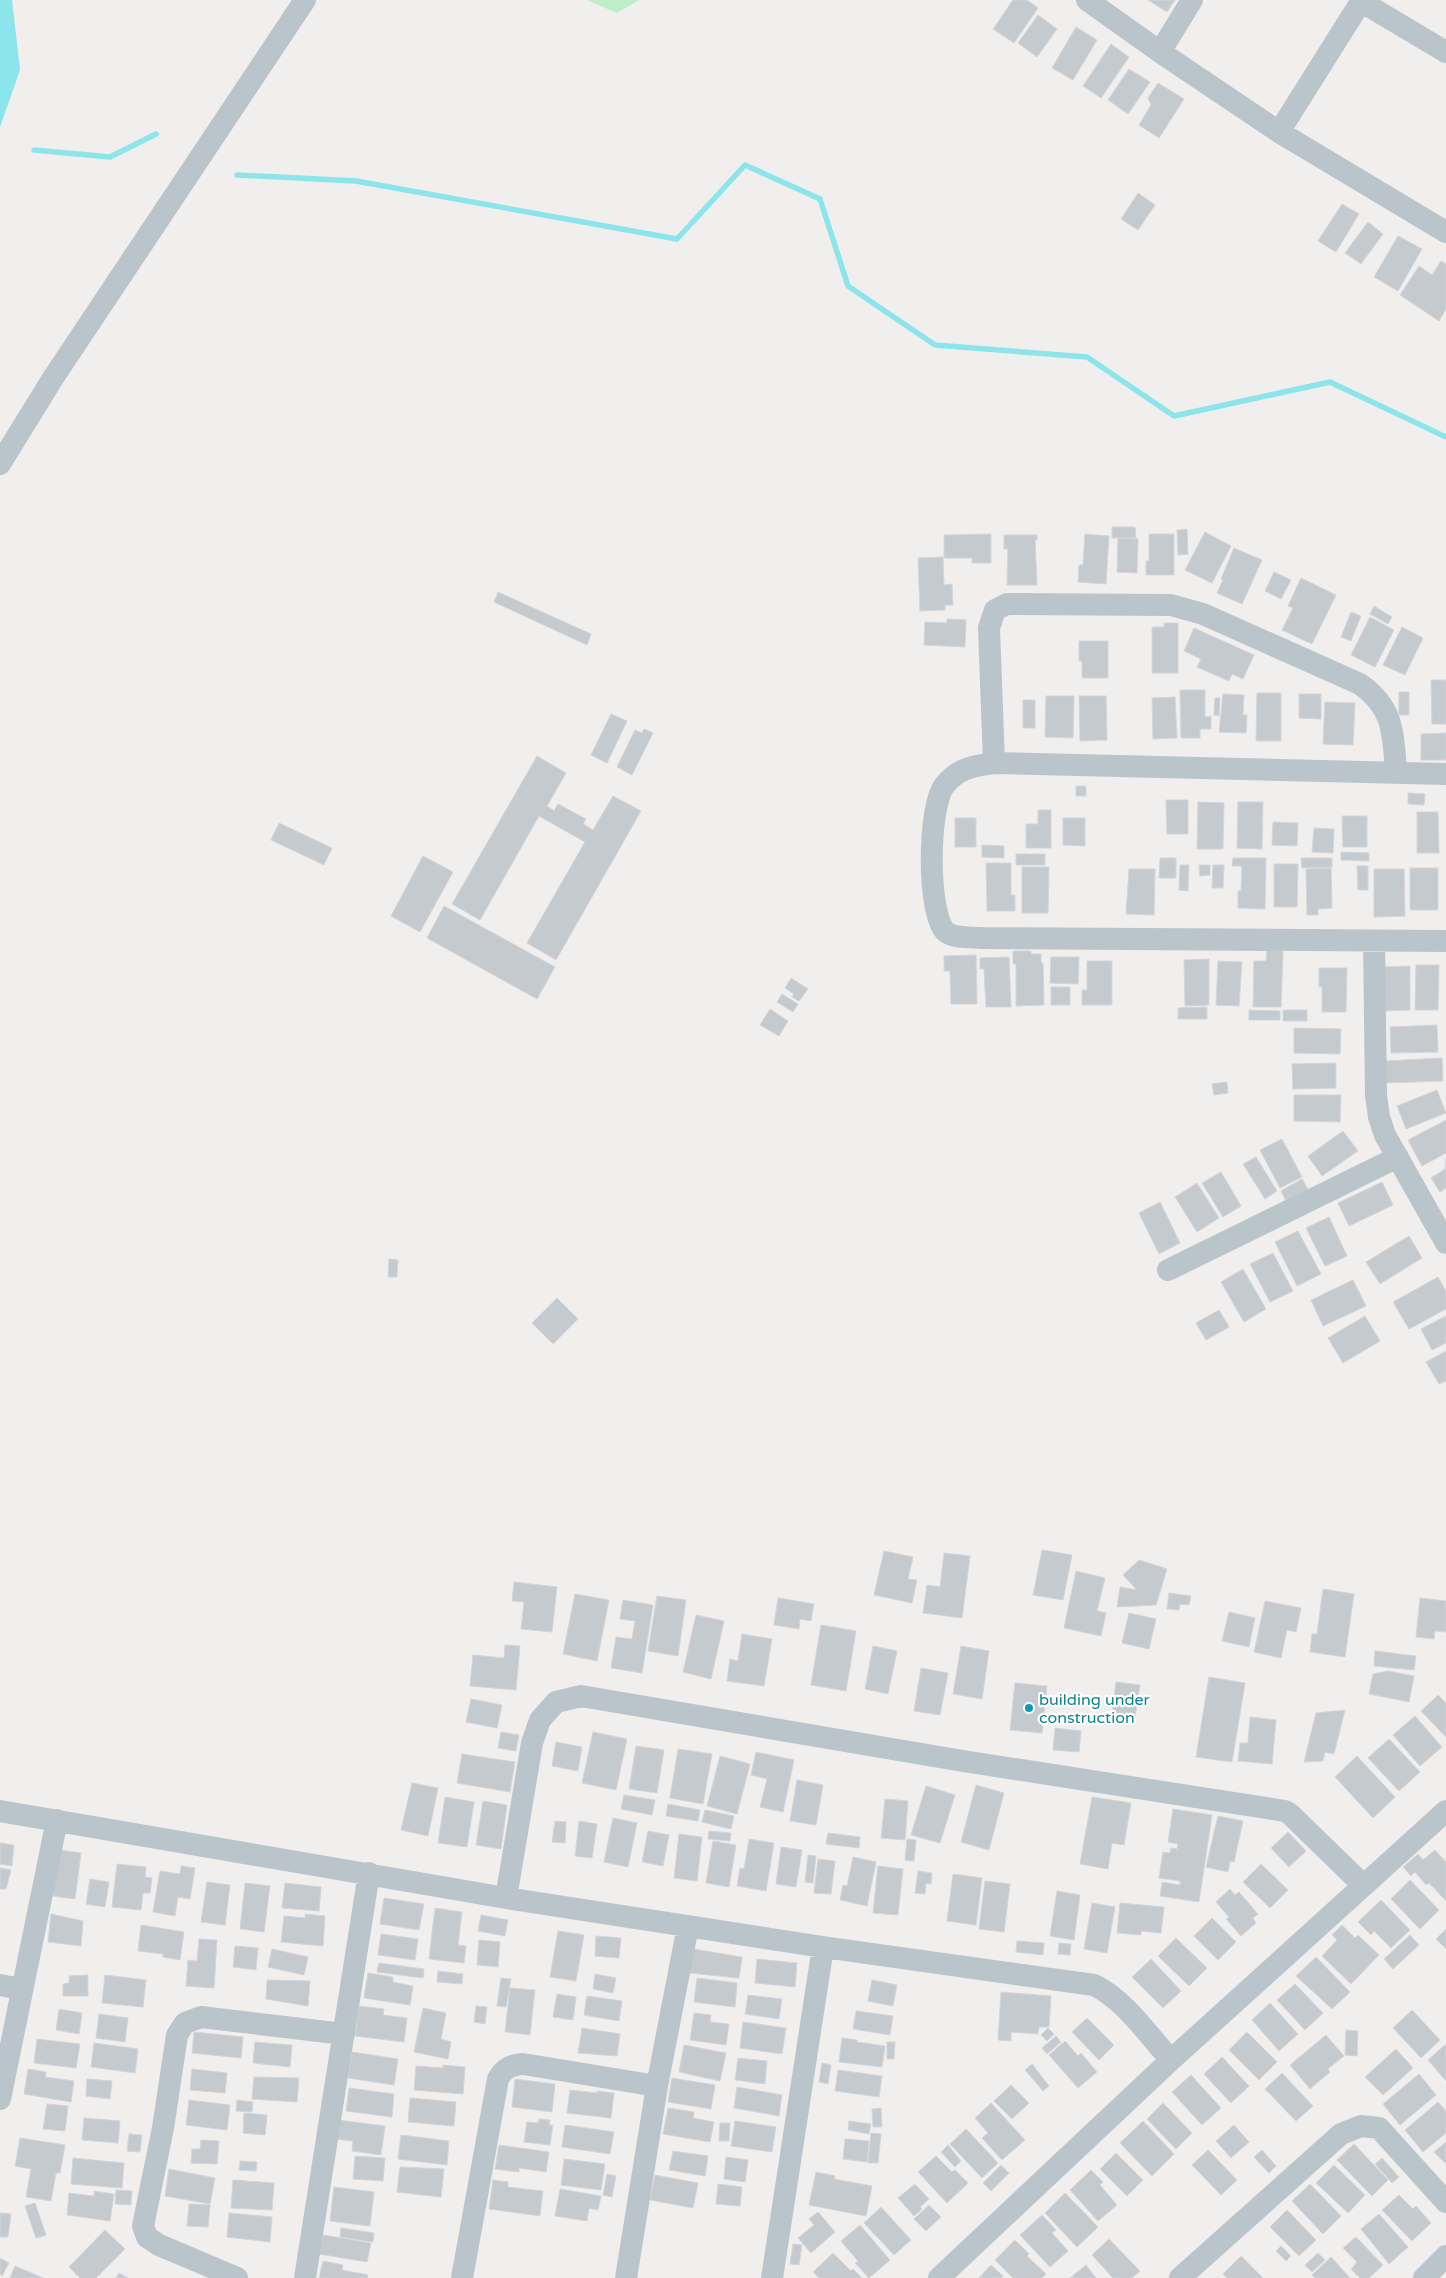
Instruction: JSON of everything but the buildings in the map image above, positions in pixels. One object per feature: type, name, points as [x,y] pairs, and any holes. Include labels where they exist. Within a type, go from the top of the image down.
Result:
[{"type":"street","points":[[0,464],[53,378],[304,0]]},
{"type":"street","points":[[1087,0],[1279,132],[1446,232]]},
{"type":"street","points":[[1160,52],[1192,0]]},
{"type":"street","points":[[1279,132],[1362,1],[1446,52]]},
{"type":"street","points":[[994,763],[989,628],[995,610],[1007,604],[1171,605],[1202,614],[1360,684],[1373,693],[1384,707],[1393,735],[1396,772]]},
{"type":"street","points":[[1446,774],[994,763],[965,768],[944,787],[934,817],[932,853],[937,914],[946,932],[953,936],[982,938],[1446,940]]},
{"type":"street","points":[[1374,941],[1376,1096],[1382,1126],[1446,1243]]},
{"type":"street","points":[[1168,1270],[1398,1156]]},
{"type":"street","points":[[506,1898],[532,1744],[540,1720],[556,1702],[581,1696],[963,1761],[1285,1811],[1363,1885]]},
{"type":"street","points":[[0,1811],[506,1898],[823,1947],[1094,1985],[1108,1992],[1119,2002],[1171,2060]]},
{"type":"street","points":[[939,2278],[1171,2060],[1446,1812]]},
{"type":"street","points":[[0,2099],[10,1987],[57,1820]]},
{"type":"street","points":[[305,2278],[369,1873]]},
{"type":"street","points":[[626,2278],[657,2086],[688,1926]]},
{"type":"street","points":[[772,2278],[823,1947]]},
{"type":"street","points":[[237,2278],[159,2245],[147,2238],[143,2226],[162,2128],[177,2034],[185,2023],[201,2017],[344,2034]]},
{"type":"street","points":[[462,2278],[498,2079],[501,2073],[507,2068],[523,2064],[657,2086]]},
{"type":"street","points":[[1180,2278],[1341,2134],[1360,2126],[1379,2128],[1446,2202]]},
{"type":"street","points":[[1424,2278],[1446,2256]]},
{"type":"green space","points":[[587,0],[639,0],[617,13]]},
{"type":"water","points":[[0,0],[12,0],[20,70],[0,127]]},
{"type":"waterway","points":[[34,150],[110,157],[156,134]]},
{"type":"waterway","points":[[237,175],[356,181],[677,239],[745,165],[820,199],[848,286],[935,345],[1087,357],[1174,416],[1330,382],[1446,437]]},
{"type":"place","name":"building under construction","points":[[1029,1708]]}]
